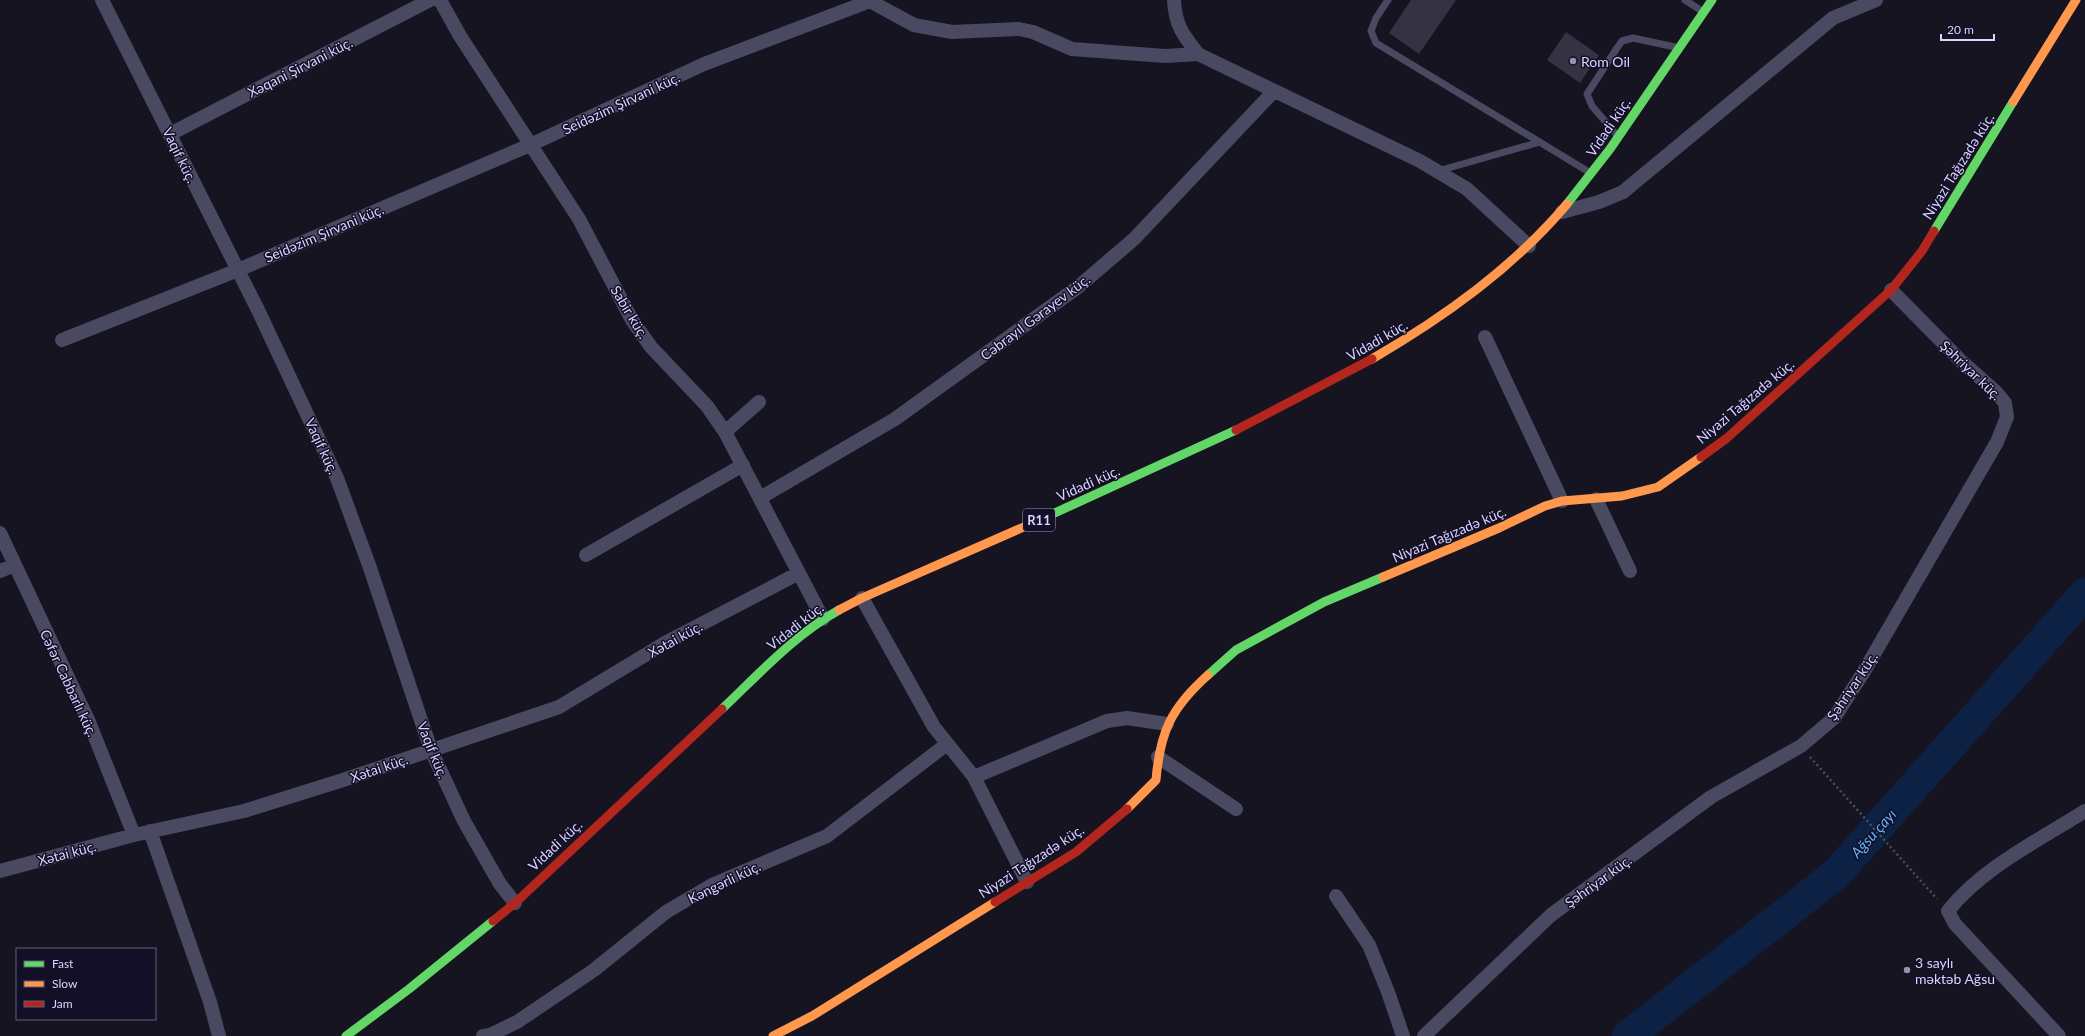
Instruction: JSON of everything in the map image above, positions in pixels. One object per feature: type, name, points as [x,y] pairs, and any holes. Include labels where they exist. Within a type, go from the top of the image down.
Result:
[{"type":"main road","name":"Vidadi küç.","points":[[346,1036],[409,989],[515,902],[786,649],[822,619],[862,598],[1191,452],[1326,386],[1409,339],[1454,308],[1529,246],[1562,212],[1593,174],[1712,0]]},
{"type":"main road","name":"Niyazi Tağızadə küç.","points":[[773,1036],[812,1016],[1076,852],[1134,803],[1156,780],[1158,757],[1167,724],[1188,694],[1236,650],[1324,602],[1499,528],[1545,506],[1562,501],[1622,496],[1658,487],[1727,438],[1891,290],[1922,251],[2076,0]]},
{"type":"street","name":"Vaqif küç.","points":[[102,0],[238,270],[337,478],[369,565],[431,750],[464,821],[500,884],[515,902]]},
{"type":"street","name":"Xəqani Şirvani küç.","points":[[170,134],[430,0]]},
{"type":"street","name":"Sabir küç.","points":[[440,0],[460,36],[579,220],[632,320],[651,347],[707,406],[725,432],[822,619]]},
{"type":"street","points":[[1174,0],[1174,16],[1181,32],[1198,54],[1420,160],[1467,189],[1529,246]]},
{"type":"street","points":[[1562,212],[1599,202],[1623,192],[1834,18],[1876,0]]},
{"type":"street","name":"Seidəzim Şirvani küç.","points":[[62,340],[238,270],[530,145],[704,64],[869,1],[914,25],[952,32],[1018,29],[1033,32],[1072,49],[1165,56],[1198,54]]},
{"type":"street","name":"Cəbrayıl Gərayev küç.","points":[[760,498],[895,419],[1078,287],[1134,239],[1274,91]]},
{"type":"street","name":"Şəhriyar küç.","points":[[1424,1036],[1551,915],[1711,797],[1801,746],[1834,718],[1863,674],[1996,442],[2007,417],[2005,403],[1996,392],[1960,360],[1891,290]]},
{"type":"street","points":[[1485,337],[1562,501]]},
{"type":"street","points":[[725,432],[759,402]]},
{"type":"street","points":[[586,555],[743,465]]},
{"type":"street","points":[[1596,499],[1630,572]]},
{"type":"street","name":"Cəfər Cabbarlı küç.","points":[[0,533],[89,722],[134,835]]},
{"type":"street","points":[[0,571],[14,565]]},
{"type":"street","name":"Xətai küç.","points":[[0,871],[150,831],[244,811],[431,750],[559,706],[665,643],[799,573]]},
{"type":"street","points":[[862,598],[934,727],[974,777],[1027,882]]},
{"type":"street","points":[[974,777],[1107,721],[1127,718],[1167,724]]},
{"type":"street","name":"Kəngərli küç.","points":[[483,1036],[490,1035],[517,1022],[594,970],[666,912],[712,885],[827,836],[947,744]]},
{"type":"street","points":[[1158,757],[1236,809]]},
{"type":"street","points":[[2059,1036],[1955,924],[1948,911],[1957,900],[1990,871],[2085,811]]},
{"type":"street","points":[[150,831],[210,1002],[219,1036]]},
{"type":"street","points":[[1336,896],[1369,945],[1388,992],[1403,1036]]},
{"type":"lane","points":[[1388,0],[1376,18],[1371,30],[1376,43],[1593,174]]},
{"type":"lane","points":[[1685,0],[1704,12]]},
{"type":"lane","points":[[1618,137],[1592,106],[1587,94],[1617,48],[1622,41],[1633,38],[1679,48]]},
{"type":"lane","points":[[1437,171],[1540,142]]},
{"type":"path","points":[[1801,746],[1928,888]]},
{"type":"building","points":[[1411,0],[1456,0],[1419,54],[1389,33]]},
{"type":"building","points":[[1566,32],[1599,55],[1580,83],[1547,60]]},
{"type":"waterway","name":"Ağsu çayı","points":[[1628,1036],[1835,875],[2085,594]]},
{"type":"traffic: fast","points":[[1567,204],[1610,149],[1712,0]]},
{"type":"traffic: fast","points":[[1934,231],[2013,102]]},
{"type":"traffic: fast","points":[[1035,522],[1236,430]]},
{"type":"traffic: fast","points":[[1208,675],[1236,650],[1324,602],[1383,577]]},
{"type":"traffic: fast","points":[[722,709],[792,643],[807,631],[839,610]]},
{"type":"traffic: fast","points":[[346,1036],[409,989],[493,921]]},
{"type":"traffic: slow","points":[[2013,102],[2076,0]]},
{"type":"traffic: slow","points":[[1372,359],[1425,326],[1476,290],[1524,249],[1567,204]]},
{"type":"traffic: slow","points":[[1383,577],[1499,528],[1545,506],[1562,501],[1622,496],[1658,487],[1701,457]]},
{"type":"traffic: slow","points":[[839,610],[862,598],[1035,522]]},
{"type":"traffic: slow","points":[[1127,809],[1156,780],[1164,734],[1176,710],[1195,687],[1208,675]]},
{"type":"traffic: slow","points":[[773,1036],[812,1016],[995,902]]},
{"type":"traffic: jam","points":[[1701,457],[1727,438],[1891,290],[1922,251],[1934,231]]},
{"type":"traffic: jam","points":[[1236,430],[1372,359]]},
{"type":"traffic: jam","points":[[493,921],[515,903],[722,709]]},
{"type":"traffic: jam","points":[[995,902],[1076,852],[1127,809]]},
{"type":"place","name":"Rom Oil","points":[[1573,61]]},
{"type":"place","name":"3 saylı məktəb Ağsu","points":[[1907,970]]}]
